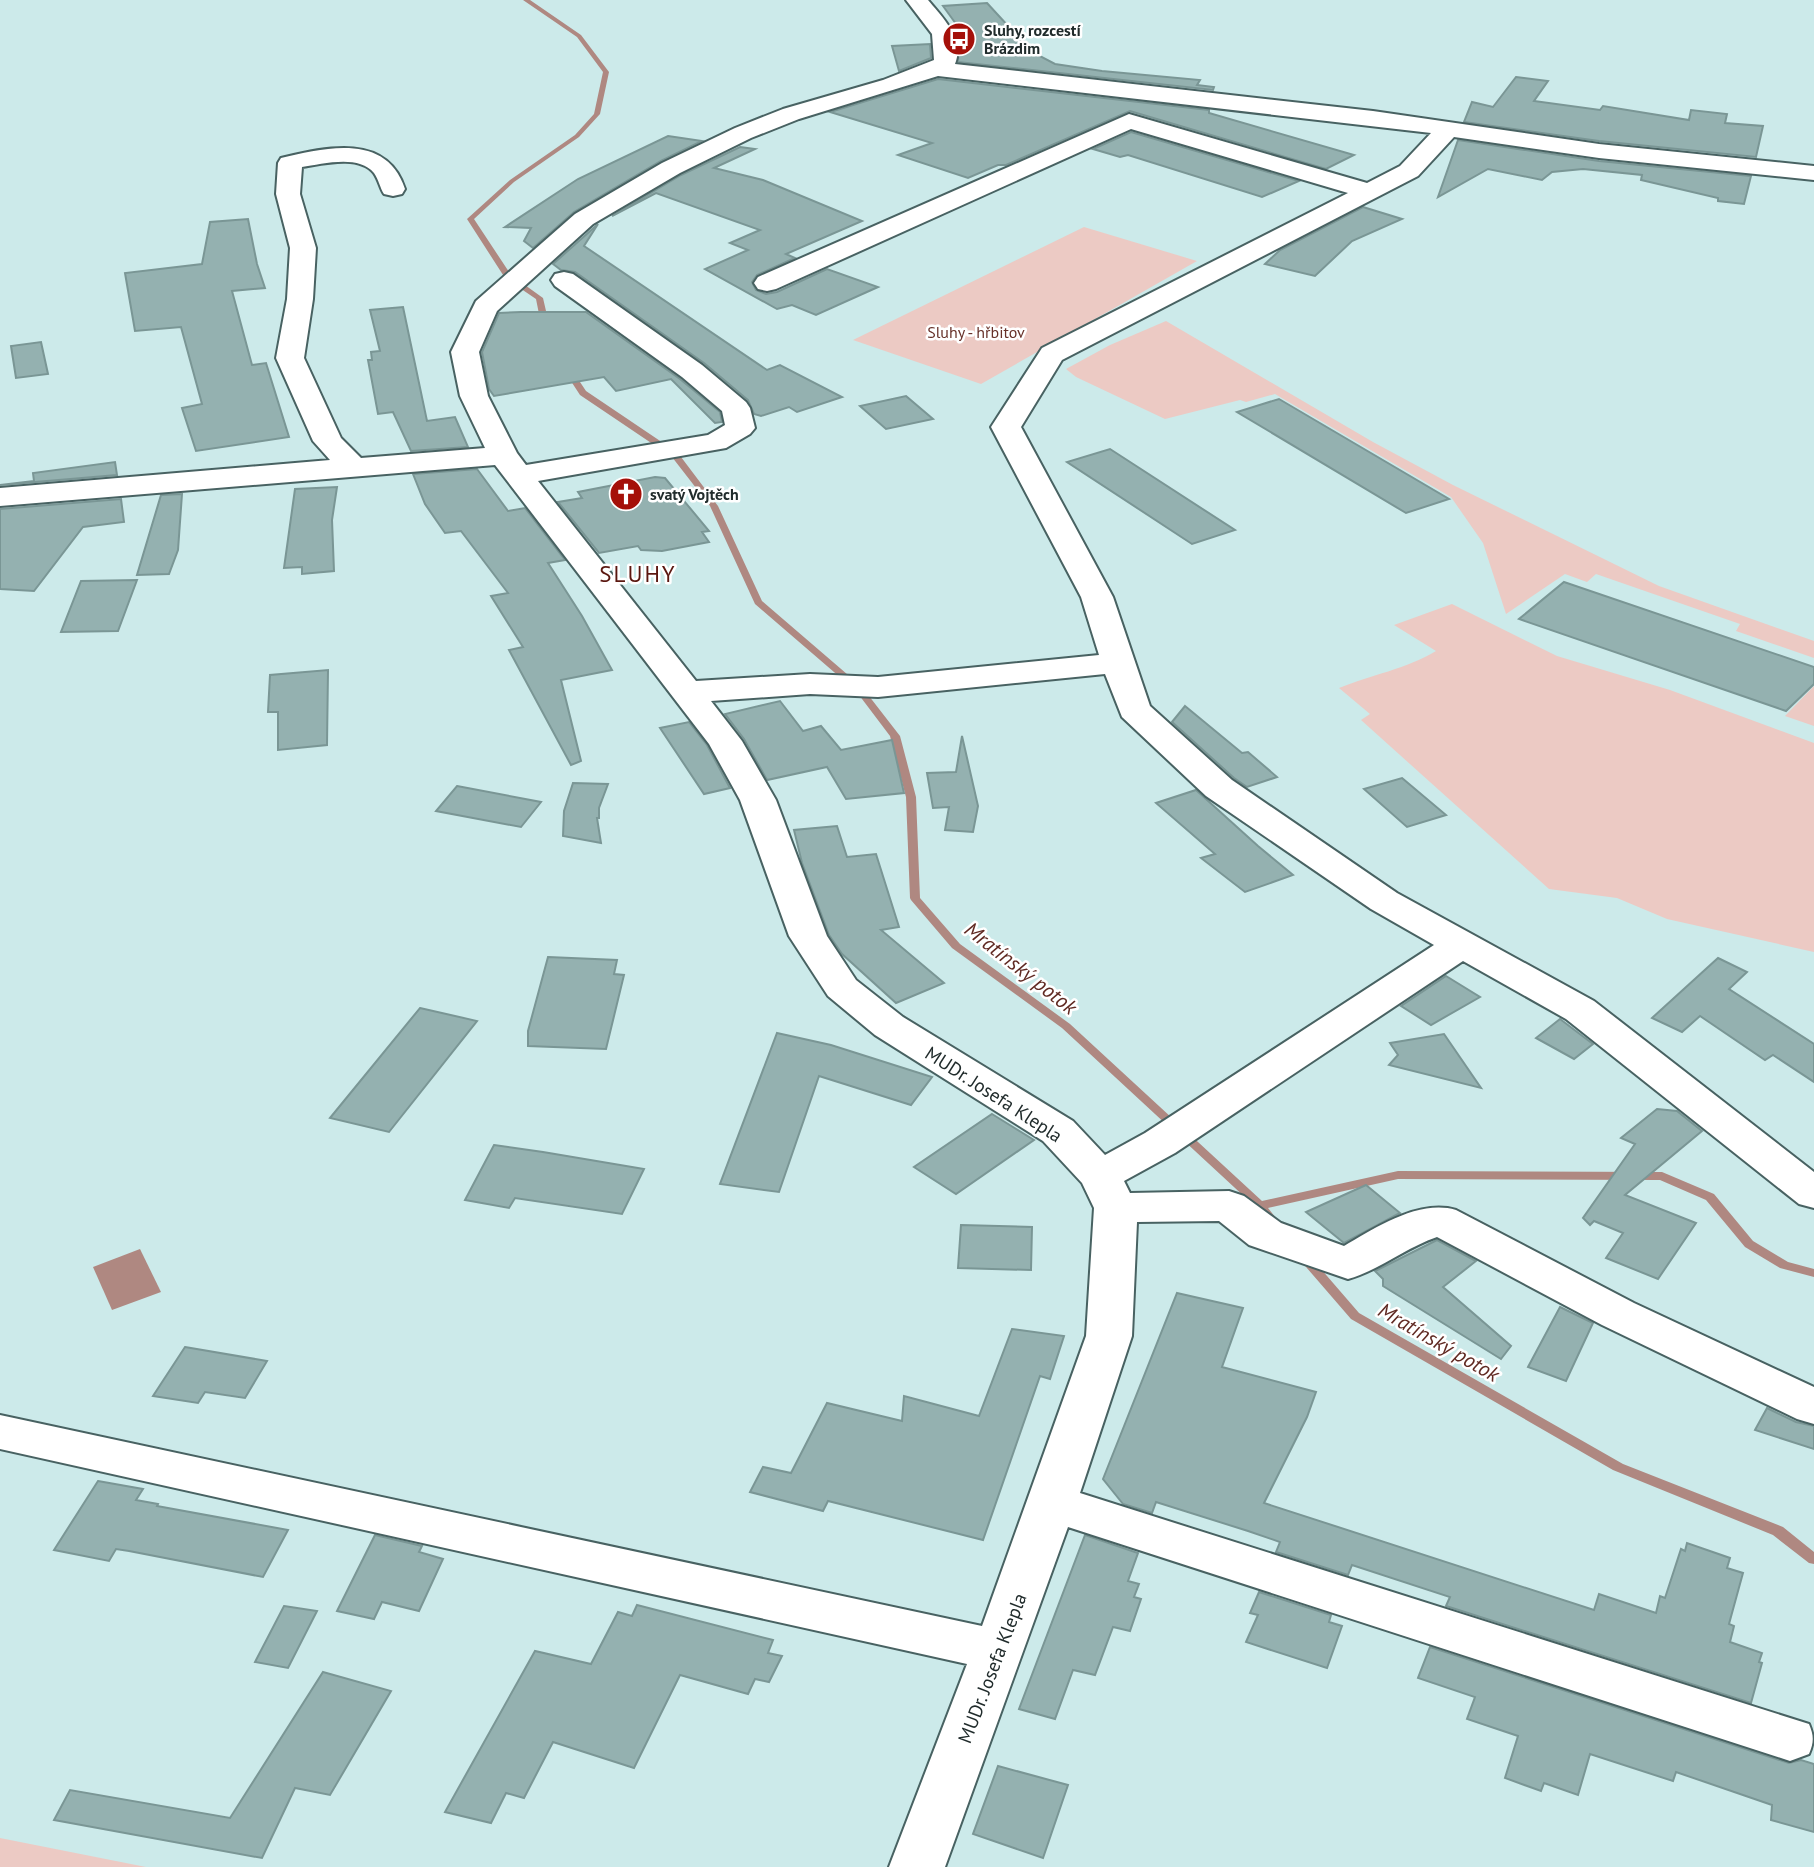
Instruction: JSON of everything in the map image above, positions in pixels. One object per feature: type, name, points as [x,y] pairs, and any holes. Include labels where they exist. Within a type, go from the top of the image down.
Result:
[{"type":"street","points":[[917,0],[943,33],[947,56],[944,64],[936,69]]},
{"type":"street","points":[[936,69],[1373,118],[1599,152],[1814,173]]},
{"type":"street","name":"MUDr. Josefa Klepla","points":[[918,1867],[1052,1503],[1109,1336],[1108,1192],[1058,1131],[889,1026],[842,988],[808,936],[758,800],[725,741],[510,465],[474,396],[465,352],[485,307],[584,219],[671,168],[791,114],[936,69]]},
{"type":"street","points":[[767,282],[1129,121],[1369,191]]},
{"type":"street","points":[[1447,130],[1409,171],[1052,355],[1006,427],[1097,597],[1133,710],[1219,788],[1384,901],[1580,1010],[1814,1194]]},
{"type":"street","points":[[353,467],[328,441],[290,358],[300,299],[303,248],[288,194],[290,163],[315,156],[370,156],[385,168],[393,189]]},
{"type":"street","points":[[0,496],[353,467],[510,465],[716,442],[740,428],[736,408],[692,371],[564,280]]},
{"type":"street","points":[[687,692],[810,684],[878,687],[1118,663]]},
{"type":"street","points":[[1108,1192],[1176,1133],[1462,944]]},
{"type":"street","points":[[1108,1192],[1229,1206],[1265,1234],[1348,1264],[1396,1235],[1440,1220],[1618,1314],[1814,1408]]},
{"type":"street","points":[[0,1432],[998,1650]]},
{"type":"street","points":[[1052,1503],[1790,1739]]},
{"type":"green space","name":"Sluhy - hřbitov","points":[[1084,227],[1197,261],[981,384],[853,340]]},
{"type":"green space","points":[[1166,321],[1373,442],[1453,485],[1659,586],[1814,641],[1814,658],[1736,631],[1740,624],[1596,574],[1587,582],[1565,574],[1506,614],[1483,543],[1451,497],[1275,394],[1165,419],[1076,377],[1066,369],[1110,345]]},
{"type":"green space","points":[[1452,604],[1557,656],[1670,690],[1814,743],[1814,952],[1667,919],[1617,898],[1549,889],[1361,720],[1370,714],[1339,688],[1401,667],[1436,651],[1394,625]]},
{"type":"green space","points":[[1814,686],[1814,726],[1785,716]]},
{"type":"green space","points":[[0,1838],[146,1867],[0,1867]]},
{"type":"shaded area","points":[[140,1249],[161,1292],[112,1310],[93,1267]]},
{"type":"building","points":[[987,3],[1032,52],[1055,64],[1200,80],[1197,85],[1214,87],[1213,90],[958,62],[959,43],[969,42],[943,6]]},
{"type":"building","points":[[930,44],[931,58],[899,71],[892,46]]},
{"type":"building","points":[[1516,77],[1548,81],[1534,101],[1600,110],[1603,106],[1689,120],[1691,110],[1727,114],[1725,123],[1763,126],[1756,157],[1599,141],[1464,122],[1472,102],[1493,107]]},
{"type":"building","points":[[938,79],[1209,110],[1209,113],[1354,155],[1326,169],[1130,111],[1006,165],[998,165],[968,178],[898,155],[932,143],[830,112]]},
{"type":"building","points":[[1131,132],[1299,181],[1262,197],[1128,155],[1120,157],[1093,149]]},
{"type":"building","points":[[668,136],[702,141],[661,161],[574,212],[533,248],[524,241],[531,228],[505,227],[578,179]]},
{"type":"building","points":[[1458,140],[1599,161],[1751,176],[1744,204],[1718,201],[1718,198],[1641,180],[1642,175],[1583,169],[1552,172],[1542,180],[1488,169],[1438,197]]},
{"type":"building","points":[[740,147],[755,149],[714,168],[763,180],[862,221],[786,254],[795,258],[757,275],[752,282],[756,290],[766,294],[777,292],[827,269],[878,287],[816,315],[792,305],[777,309],[705,269],[748,250],[730,243],[760,230],[656,193],[612,216],[681,175]]},
{"type":"building","points":[[1363,207],[1402,219],[1352,241],[1315,276],[1265,264],[1280,250]]},
{"type":"building","points":[[248,219],[265,288],[232,291],[252,365],[266,363],[289,437],[196,451],[182,408],[202,404],[181,327],[135,331],[125,273],[202,264],[210,222]]},
{"type":"building","points":[[598,224],[584,246],[767,370],[780,365],[842,397],[797,412],[789,407],[761,416],[754,414],[748,400],[704,363],[575,272],[561,270],[553,264]]},
{"type":"building","points":[[403,307],[427,421],[455,417],[468,447],[411,451],[393,412],[378,414],[368,360],[372,360],[371,352],[380,351],[370,310]]},
{"type":"building","points":[[586,312],[680,379],[720,412],[722,422],[715,423],[671,379],[616,391],[604,377],[494,396],[489,389],[482,352],[499,313]]},
{"type":"building","points":[[41,342],[48,374],[16,378],[11,346]]},
{"type":"building","points":[[906,396],[933,419],[886,429],[860,406]]},
{"type":"building","points":[[1279,399],[1449,499],[1406,513],[1237,412]]},
{"type":"building","points":[[1110,449],[1235,530],[1192,544],[1067,462]]},
{"type":"building","points":[[115,462],[117,475],[0,485],[34,481],[33,473]]},
{"type":"building","points":[[477,469],[508,511],[525,508],[565,560],[548,563],[612,670],[561,680],[581,761],[571,765],[509,650],[523,647],[491,596],[508,593],[461,531],[445,533],[425,504],[413,474]]},
{"type":"building","points":[[655,477],[665,478],[709,531],[702,532],[709,542],[662,551],[641,550],[638,546],[599,553],[558,502],[582,498],[578,492]]},
{"type":"building","points":[[337,487],[332,520],[334,571],[302,574],[302,567],[284,568],[295,489]]},
{"type":"building","points":[[182,494],[178,550],[169,574],[137,575],[161,495]]},
{"type":"building","points":[[121,499],[124,522],[83,527],[34,591],[0,589],[0,509]]},
{"type":"building","points":[[137,580],[118,631],[61,632],[81,581]]},
{"type":"building","points":[[1564,582],[1814,667],[1814,684],[1786,711],[1519,619]]},
{"type":"building","points":[[328,670],[327,745],[278,750],[278,712],[268,712],[270,675]]},
{"type":"building","points":[[780,701],[803,731],[821,726],[841,750],[892,740],[904,793],[846,799],[827,767],[767,780],[744,739],[725,714]]},
{"type":"building","points":[[1185,706],[1242,753],[1248,752],[1277,777],[1247,787],[1234,778],[1172,722]]},
{"type":"building","points":[[689,722],[707,745],[730,788],[704,794],[660,728]]},
{"type":"building","points":[[962,736],[978,806],[973,832],[945,830],[949,807],[933,808],[927,773],[956,772]]},
{"type":"building","points":[[1402,778],[1446,815],[1407,827],[1364,789]]},
{"type":"building","points":[[573,783],[608,784],[597,818],[601,843],[563,836],[564,811]]},
{"type":"building","points":[[457,786],[541,802],[521,827],[436,811]]},
{"type":"building","points":[[1196,790],[1293,875],[1245,892],[1201,858],[1215,854],[1156,803]]},
{"type":"building","points":[[837,826],[847,857],[876,854],[899,927],[881,930],[944,983],[896,1003],[842,954],[829,935],[802,863],[794,830]]},
{"type":"building","points":[[548,957],[617,960],[614,974],[624,975],[606,1049],[528,1046],[528,1031]]},
{"type":"building","points":[[1718,958],[1747,972],[1729,989],[1814,1044],[1814,1082],[1773,1055],[1765,1060],[1700,1016],[1682,1032],[1652,1018]]},
{"type":"building","points":[[1446,976],[1480,997],[1431,1025],[1401,1006]]},
{"type":"building","points":[[420,1008],[477,1021],[389,1132],[330,1118]]},
{"type":"building","points":[[1560,1019],[1593,1044],[1574,1059],[1536,1038]]},
{"type":"building","points":[[777,1033],[831,1045],[932,1077],[911,1105],[819,1076],[779,1192],[720,1184]]},
{"type":"building","points":[[1444,1034],[1481,1088],[1389,1065],[1398,1055],[1390,1043]]},
{"type":"building","points":[[1657,1109],[1677,1111],[1702,1131],[1625,1195],[1696,1223],[1658,1279],[1606,1258],[1623,1233],[1594,1221],[1590,1225],[1583,1218],[1635,1144],[1621,1138]]},
{"type":"building","points":[[992,1114],[1034,1140],[956,1194],[914,1167]]},
{"type":"building","points":[[494,1145],[644,1169],[622,1214],[515,1198],[509,1208],[465,1200]]},
{"type":"building","points":[[1366,1185],[1400,1213],[1344,1243],[1306,1212]]},
{"type":"building","points":[[961,1225],[1032,1227],[1031,1270],[958,1268]]},
{"type":"building","points":[[1437,1240],[1476,1261],[1443,1287],[1511,1346],[1501,1359],[1383,1286],[1383,1279],[1375,1271]]},
{"type":"building","points":[[1177,1293],[1243,1308],[1222,1367],[1316,1392],[1307,1417],[1264,1503],[1594,1610],[1599,1594],[1656,1613],[1660,1596],[1665,1598],[1681,1549],[1685,1551],[1687,1543],[1730,1558],[1727,1568],[1743,1573],[1729,1624],[1734,1626],[1730,1642],[1762,1653],[1759,1662],[1762,1663],[1751,1703],[1446,1606],[1450,1597],[1352,1565],[1348,1575],[1276,1552],[1280,1542],[1248,1531],[1156,1502],[1152,1513],[1123,1504],[1103,1479]]},
{"type":"building","points":[[1560,1307],[1593,1323],[1566,1381],[1528,1367]]},
{"type":"building","points":[[1012,1329],[1064,1336],[1050,1379],[1040,1376],[983,1540],[828,1501],[823,1511],[750,1492],[763,1467],[791,1473],[827,1403],[902,1421],[904,1396],[979,1416]]},
{"type":"building","points":[[185,1347],[267,1361],[245,1398],[205,1392],[198,1403],[153,1396]]},
{"type":"building","points":[[1767,1408],[1796,1422],[1814,1426],[1814,1449],[1755,1430]]},
{"type":"building","points":[[98,1481],[143,1489],[136,1500],[158,1504],[157,1506],[288,1530],[263,1577],[116,1549],[109,1561],[54,1550]]},
{"type":"building","points":[[375,1535],[422,1546],[419,1552],[443,1559],[419,1611],[382,1602],[374,1619],[337,1611]]},
{"type":"building","points":[[1085,1535],[1138,1553],[1128,1581],[1139,1584],[1134,1597],[1141,1599],[1130,1631],[1113,1627],[1095,1675],[1073,1670],[1055,1719],[1019,1709]]},
{"type":"building","points":[[1259,1592],[1331,1615],[1329,1622],[1342,1626],[1327,1668],[1246,1642],[1258,1615],[1250,1613]]},
{"type":"building","points":[[637,1605],[773,1640],[768,1653],[782,1656],[769,1682],[755,1679],[748,1694],[680,1675],[634,1768],[553,1742],[524,1798],[506,1793],[491,1823],[445,1812],[535,1651],[591,1664],[618,1612],[632,1616]]},
{"type":"building","points":[[284,1606],[317,1611],[288,1668],[255,1662]]},
{"type":"building","points":[[1430,1647],[1789,1763],[1801,1760],[1814,1764],[1814,1832],[1771,1820],[1772,1805],[1676,1772],[1673,1781],[1590,1754],[1578,1795],[1544,1783],[1541,1791],[1505,1778],[1518,1736],[1467,1719],[1475,1697],[1418,1678]]},
{"type":"building","points":[[323,1672],[391,1691],[330,1795],[295,1788],[262,1858],[54,1820],[70,1790],[230,1818]]},
{"type":"building","points":[[998,1766],[1068,1785],[1043,1858],[973,1834]]},
{"type":"waterway","name":"Mratínský potok","points":[[526,0],[579,36],[606,72],[597,114],[577,136],[512,181],[470,219],[508,276],[539,298],[545,324]]},
{"type":"waterway","name":"Mratínský potok","points":[[569,372],[583,393],[675,455],[714,506],[758,602],[859,689],[895,736],[911,797],[915,898],[956,946],[1066,1026],[1252,1197],[1270,1218]]},
{"type":"waterway","points":[[1260,1206],[1398,1175],[1662,1176],[1710,1197],[1749,1244],[1784,1265],[1814,1273]]},
{"type":"waterway","name":"Mratínský potok","points":[[1304,1257],[1355,1316],[1618,1467],[1778,1531],[1814,1559]]},
{"type":"place","name":"Sluhy, rozcestí Brázdim","points":[[959,39]]},
{"type":"place","name":"svatý Vojtěch","points":[[626,494]]},
{"type":"district","name":"SLUHY","points":[[638,573]]}]
